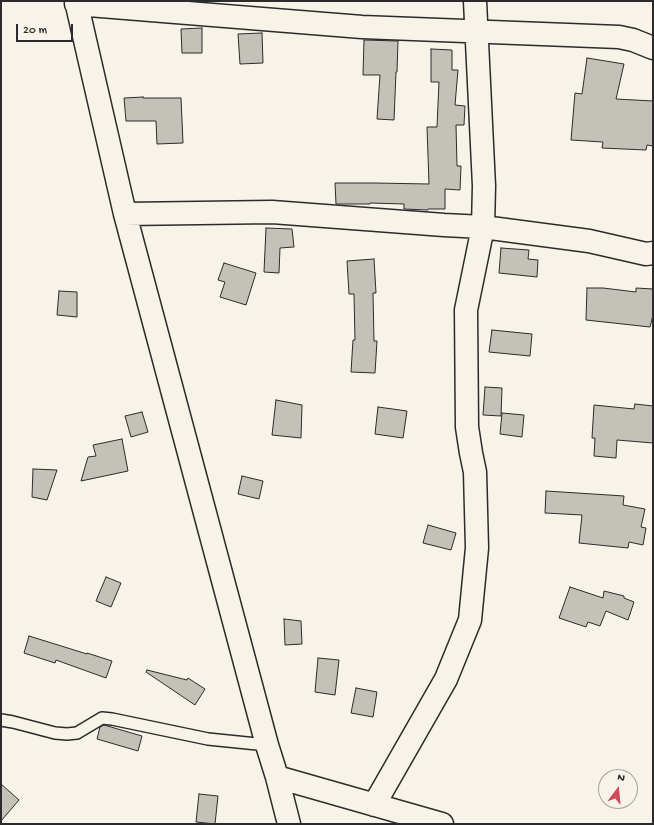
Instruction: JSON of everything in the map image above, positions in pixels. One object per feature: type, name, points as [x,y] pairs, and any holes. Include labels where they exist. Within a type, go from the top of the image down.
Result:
[{"type":"street","points":[[374,805],[446,679],[470,620],[478,548],[475,472],[470,453],[467,427],[466,310],[483,227],[484,186],[475,1]]},
{"type":"street","points":[[289,824],[125,214],[76,2],[362,27],[619,37],[633,40],[653,48]]},
{"type":"street","points":[[125,214],[272,212],[483,227],[589,241],[646,254],[653,253]]},
{"type":"street","points":[[277,777],[442,824]]},
{"type":"lane","points":[[1,720],[55,733],[67,734],[77,733],[91,726],[102,718],[107,718],[208,739],[267,745]]},
{"type":"building","points":[[202,28],[202,53],[182,53],[181,29]]},
{"type":"building","points":[[262,33],[263,63],[240,64],[238,34]]},
{"type":"building","points":[[364,40],[398,41],[394,120],[377,119],[380,75],[363,75]]},
{"type":"building","points":[[431,49],[452,50],[452,70],[458,70],[455,105],[465,106],[464,125],[456,125],[457,166],[461,166],[460,190],[445,189],[445,209],[404,209],[404,204],[336,204],[335,183],[429,184],[427,127],[437,127],[439,82],[431,82]]},
{"type":"building","points":[[587,58],[624,64],[616,99],[653,101],[653,146],[647,145],[646,150],[602,148],[603,142],[571,140],[575,93],[582,94]]},
{"type":"building","points":[[124,98],[181,98],[183,143],[157,144],[156,121],[126,121]]},
{"type":"building","points":[[266,228],[292,229],[294,247],[280,248],[279,273],[264,272]]},
{"type":"building","points":[[501,248],[529,250],[528,259],[538,260],[537,277],[499,273]]},
{"type":"building","points":[[374,259],[376,293],[373,293],[374,341],[377,341],[375,373],[351,372],[353,340],[355,340],[354,294],[349,294],[347,261]]},
{"type":"building","points":[[224,263],[256,273],[246,305],[220,297],[225,282],[218,280]]},
{"type":"building","points":[[587,288],[603,288],[636,292],[636,288],[653,289],[653,315],[650,327],[586,320]]},
{"type":"building","points":[[59,291],[77,292],[77,317],[57,315]]},
{"type":"building","points":[[492,330],[532,334],[530,356],[489,352]]},
{"type":"building","points":[[485,387],[502,388],[501,416],[483,415]]},
{"type":"building","points":[[276,400],[302,405],[301,438],[272,435]]},
{"type":"building","points":[[635,404],[653,406],[653,443],[617,440],[616,458],[594,456],[595,438],[592,438],[594,405],[634,409]]},
{"type":"building","points":[[378,407],[407,411],[403,438],[375,434]]},
{"type":"building","points":[[142,412],[148,432],[131,437],[125,416]]},
{"type":"building","points":[[502,413],[524,415],[522,437],[500,434]]},
{"type":"building","points":[[122,439],[128,471],[81,481],[88,457],[96,456],[93,445]]},
{"type":"building","points":[[33,469],[57,470],[47,500],[32,497]]},
{"type":"building","points":[[242,476],[263,481],[259,499],[238,494]]},
{"type":"building","points":[[546,491],[624,496],[623,505],[645,509],[641,527],[646,528],[643,545],[629,542],[628,548],[579,543],[582,515],[545,513]]},
{"type":"building","points":[[428,525],[456,533],[451,550],[423,543]]},
{"type":"building","points":[[106,577],[121,583],[111,607],[96,601]]},
{"type":"building","points":[[570,587],[603,598],[604,591],[624,596],[624,598],[634,602],[628,620],[606,611],[600,626],[588,622],[586,627],[559,618]]},
{"type":"building","points":[[284,619],[301,621],[302,644],[285,645]]},
{"type":"building","points":[[29,636],[112,661],[106,678],[56,660],[55,663],[24,653]]},
{"type":"building","points":[[318,658],[339,660],[335,695],[315,692]]},
{"type":"building","points":[[147,670],[187,680],[188,678],[205,689],[195,705],[146,672]]},
{"type":"building","points":[[356,688],[377,692],[373,717],[351,713]]},
{"type":"building","points":[[104,725],[142,736],[138,751],[97,739],[100,727]]},
{"type":"building","points":[[1,784],[19,800],[1,821]]},
{"type":"building","points":[[199,794],[218,796],[215,824],[196,822]]}]
